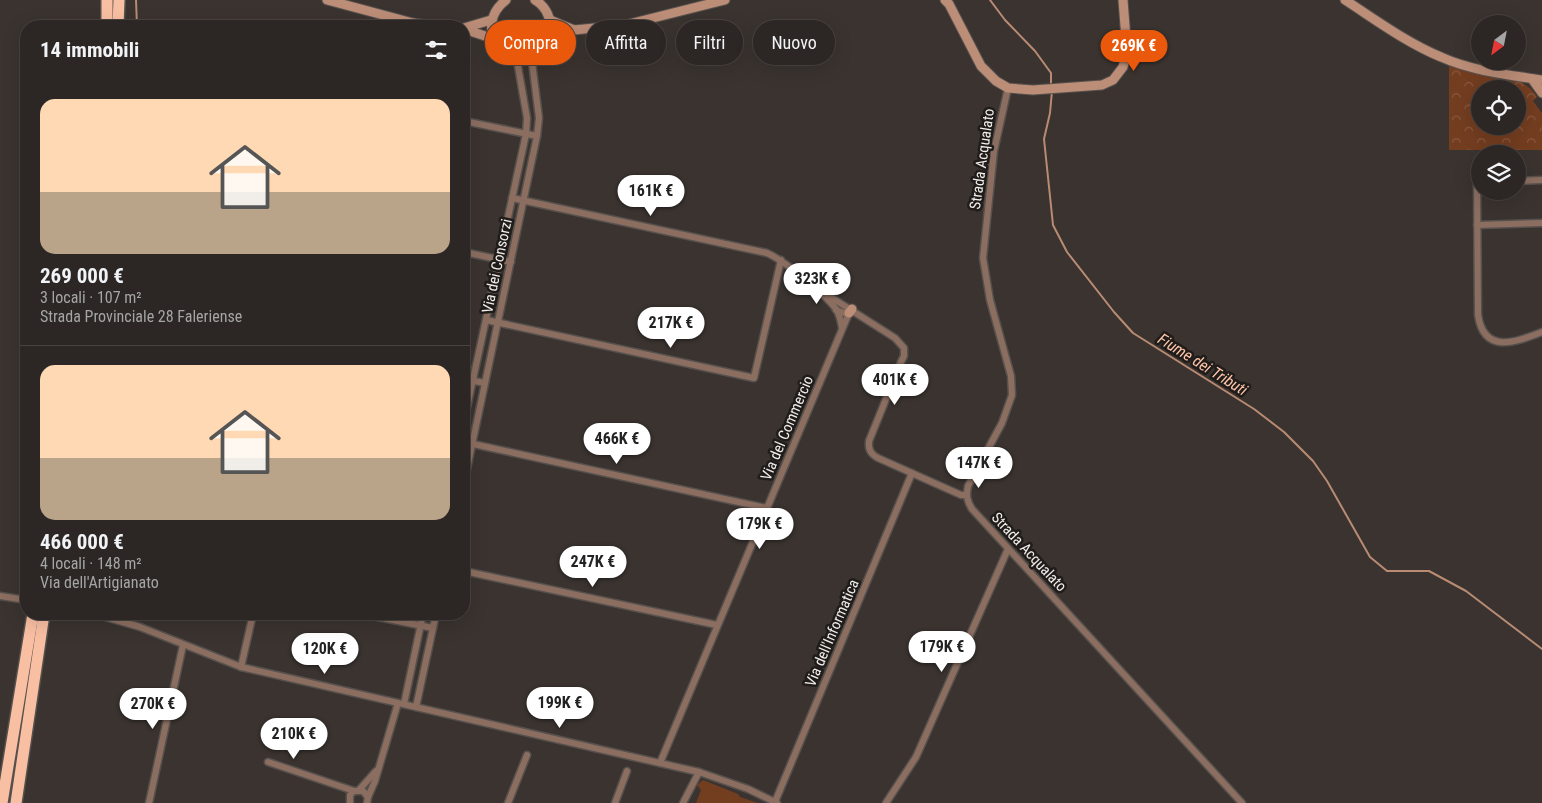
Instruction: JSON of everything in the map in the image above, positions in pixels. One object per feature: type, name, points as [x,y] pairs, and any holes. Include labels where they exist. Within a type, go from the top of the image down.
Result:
[{"type":"highway","points":[[107,0],[107,20]]},
{"type":"highway","points":[[118,20],[119,0]]},
{"type":"highway","points":[[2,803],[32,620]]},
{"type":"highway","points":[[16,803],[43,620]]},
{"type":"main road","points":[[327,0],[405,20]]},
{"type":"main road","points":[[534,0],[546,4],[550,20]]},
{"type":"main road","points":[[576,30],[625,24],[725,0]]},
{"type":"main road","points":[[945,0],[949,4],[981,66],[996,81],[1008,88],[1033,90],[1102,85],[1113,80],[1123,67],[1127,52],[1123,0]]},
{"type":"main road","points":[[1345,0],[1414,44],[1441,58],[1467,66],[1542,80]]},
{"type":"main road","points":[[491,20],[501,2]]},
{"type":"main road","points":[[470,27],[485,23]]},
{"type":"main road","points":[[470,31],[485,36]]},
{"type":"main road","points":[[1532,79],[1542,93]]},
{"type":"street","name":"Via dei Consorzi","points":[[470,394],[526,134],[528,118],[518,65]]},
{"type":"street","name":"Via dei Consorzi","points":[[470,454],[537,136],[539,118],[532,65]]},
{"type":"street","name":"Strada Acqualato","points":[[1008,88],[994,151],[983,258],[990,300],[1011,376],[1012,395],[1002,423],[974,474],[966,495],[968,503],[1242,803]]},
{"type":"street","points":[[470,122],[537,136]]},
{"type":"street","points":[[1526,181],[1542,180]]},
{"type":"street","points":[[512,198],[767,253],[781,260],[813,286],[895,338],[904,348],[902,362],[868,446],[870,451],[878,458],[912,474],[961,496],[966,495]]},
{"type":"street","points":[[1476,200],[1478,315],[1482,329],[1493,340],[1509,343],[1542,332]]},
{"type":"street","points":[[1477,225],[1542,223]]},
{"type":"street","points":[[470,253],[511,262]]},
{"type":"street","points":[[486,320],[754,378],[781,260]]},
{"type":"street","points":[[813,286],[836,310],[844,313],[850,311]]},
{"type":"street","points":[[836,310],[842,329]]},
{"type":"street","name":"Via del Commercio","points":[[660,763],[850,311]]},
{"type":"street","points":[[470,380],[485,383]]},
{"type":"street","points":[[472,444],[766,508]]},
{"type":"street","name":"Via dell'Informatica","points":[[776,802],[912,474]]},
{"type":"street","points":[[886,803],[916,756],[1008,549]]},
{"type":"street","points":[[470,571],[717,626]]},
{"type":"street","points":[[3,597],[20,599]]},
{"type":"street","points":[[116,620],[140,627],[241,667],[699,772],[748,789],[776,802]]},
{"type":"street","points":[[241,667],[252,620]]},
{"type":"street","points":[[394,620],[433,628]]},
{"type":"street","points":[[368,800],[401,704],[421,620]]},
{"type":"street","points":[[416,707],[435,620]]},
{"type":"street","points":[[149,803],[183,645]]},
{"type":"street","points":[[508,803],[527,755]]},
{"type":"street","points":[[268,762],[353,791],[363,791],[368,800]]},
{"type":"street","points":[[350,803],[353,791],[370,779],[379,766]]},
{"type":"street","points":[[615,803],[627,771]]},
{"type":"street","points":[[683,803],[699,772]]},
{"type":"green space","points":[[1449,65],[1480,74],[1514,80],[1471,80],[1471,135],[1526,135],[1526,85],[1537,97],[1533,101],[1542,113],[1542,150],[1526,150],[1526,145],[1471,145],[1471,150],[1449,150]]},
{"type":"green space","points":[[703,780],[758,803],[696,803],[701,790],[697,785]]},
{"type":"waterway","points":[[136,0],[137,20]]},
{"type":"waterway","name":"Fiume dei Tributi","points":[[990,0],[1005,20],[1035,51],[1051,73],[1051,86]]},
{"type":"waterway","name":"Fiume dei Tributi","points":[[1052,91],[1050,113],[1044,139],[1053,225],[1067,252],[1114,312],[1133,333],[1254,409],[1284,432],[1313,461],[1327,481],[1370,557],[1387,571],[1429,571],[1466,591],[1542,649]]}]
